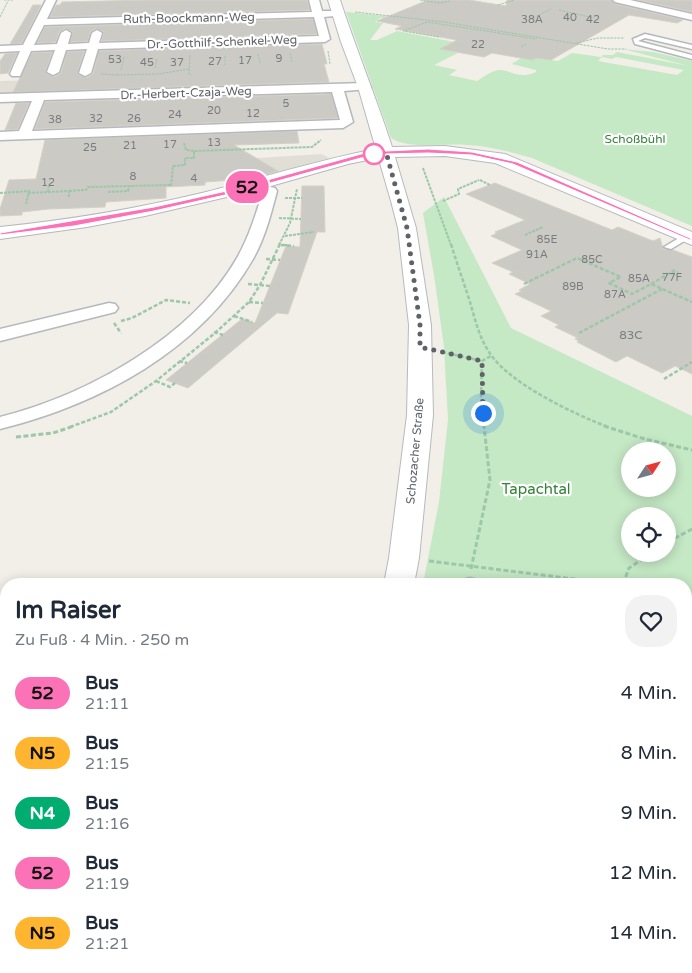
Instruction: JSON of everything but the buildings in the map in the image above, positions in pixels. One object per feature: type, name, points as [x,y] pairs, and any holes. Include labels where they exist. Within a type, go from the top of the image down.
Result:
[{"type":"main road","name":"Schozacher Straße","points":[[334,0],[386,152],[407,228],[420,325],[420,415],[400,578]]},
{"type":"main road","points":[[0,233],[78,223],[154,209],[232,191],[361,156],[386,152],[445,151],[499,158],[690,238]]},
{"type":"street","points":[[16,74],[50,0]]},
{"type":"street","points":[[314,0],[318,14]]},
{"type":"street","points":[[618,0],[692,17]]},
{"type":"street","name":"Ruth-Boockmann-Weg","points":[[39,22],[72,17],[102,20],[338,13]]},
{"type":"street","name":"Dr.-Gotthilf-Schenkel-Weg","points":[[0,49],[325,39],[318,14]]},
{"type":"street","points":[[52,72],[72,17]]},
{"type":"street","points":[[85,73],[102,20]]},
{"type":"street","name":"Dr.-Herbert-Czaja-Weg","points":[[2,100],[364,87]]},
{"type":"street","points":[[0,136],[343,124],[347,122],[337,88]]},
{"type":"street","points":[[24,136],[39,98]]},
{"type":"street","points":[[0,423],[58,406],[106,386],[141,364],[195,322],[220,296],[245,258],[262,223],[270,191]]},
{"type":"street","points":[[0,335],[111,316]]},
{"type":"lane","points":[[692,48],[645,36],[635,40],[637,43],[692,57]]},
{"type":"lane","points":[[668,248],[690,238]]},
{"type":"path","points":[[4,0],[13,0]]},
{"type":"path","points":[[420,0],[440,3],[450,1]]},
{"type":"path","points":[[498,5],[514,0]]},
{"type":"path","points":[[0,17],[8,1]]},
{"type":"path","points":[[533,18],[551,9]]},
{"type":"path","points":[[559,10],[594,18]]},
{"type":"path","points":[[357,12],[444,22],[608,49]]},
{"type":"path","points":[[439,37],[403,32],[427,22],[535,39],[539,37]]},
{"type":"path","points":[[575,44],[585,40],[607,37],[635,40]]},
{"type":"path","points":[[521,47],[526,44]]},
{"type":"path","points":[[327,45],[330,64]]},
{"type":"path","points":[[117,75],[158,74],[189,70],[189,74],[192,75]]},
{"type":"path","points":[[184,148],[194,151],[312,147],[320,142],[321,134]]},
{"type":"path","points":[[171,193],[173,166],[185,165],[185,158],[194,158],[194,151]]},
{"type":"path","points":[[423,168],[479,328],[491,356],[527,386],[560,407],[624,433],[658,444],[692,450]]},
{"type":"path","points":[[108,192],[128,191],[132,180]]},
{"type":"path","points":[[443,201],[459,194],[458,189],[479,180],[490,185]]},
{"type":"path","points":[[48,192],[49,184]]},
{"type":"path","points":[[0,193],[86,190],[88,186],[151,186],[171,184]]},
{"type":"path","points":[[69,191],[69,197]]},
{"type":"path","points":[[26,204],[28,193]]},
{"type":"path","points":[[525,235],[543,227]]},
{"type":"path","points":[[284,236],[314,232]]},
{"type":"path","points":[[280,245],[294,246]]},
{"type":"path","points":[[524,284],[577,258],[621,276],[608,283],[632,294],[676,271]]},
{"type":"path","points":[[651,284],[692,302]]},
{"type":"path","points":[[579,333],[662,289]]},
{"type":"path","points":[[249,302],[263,303]]},
{"type":"path","points":[[233,315],[252,322]]},
{"type":"path","points":[[111,316],[121,333]]},
{"type":"path","points":[[420,347],[482,361],[491,356]]},
{"type":"path","points":[[179,361],[187,363]]},
{"type":"path","points":[[471,566],[490,480],[481,397],[482,361]]},
{"type":"path","points":[[664,379],[692,362]]},
{"type":"path","points":[[156,381],[170,387],[175,383]]},
{"type":"path","points":[[676,538],[692,529]]},
{"type":"path","points":[[404,558],[567,578]]},
{"type":"path","points":[[625,578],[629,568],[638,562]]},
{"type":"shaded area","points":[[104,78],[99,94],[0,96],[0,81]]},
{"type":"shaded area","points":[[322,154],[329,158],[253,179],[205,182],[210,161]]},
{"type":"green space","name":"Schoßbühl","points":[[346,12],[426,20],[380,18],[375,22],[383,23],[370,40],[377,40],[397,31],[454,42],[441,49],[458,53],[434,65],[457,70],[449,75],[477,81],[497,70],[520,75],[536,72],[536,70],[512,64],[521,58],[558,61],[572,53],[601,57],[603,55],[613,55],[617,52],[689,66],[623,49],[653,52],[692,61],[692,226],[532,158],[483,147],[418,145],[399,142],[391,138]],"holes":[[[602,57],[612,59],[616,57],[684,70],[677,75],[598,61]]]},
{"type":"green space","name":"Tapachtal","points":[[444,197],[511,328],[692,416],[692,578],[424,578],[439,502],[448,420],[444,347],[423,213]]},
{"type":"bus line","name":"52","points":[[0,233],[74,224],[154,209],[232,191],[361,156],[386,152],[428,151],[472,153],[515,163],[692,239]]},
{"type":"route","points":[[374,154],[386,152],[404,214],[420,325],[420,347],[482,361],[481,397],[483,413]]}]
